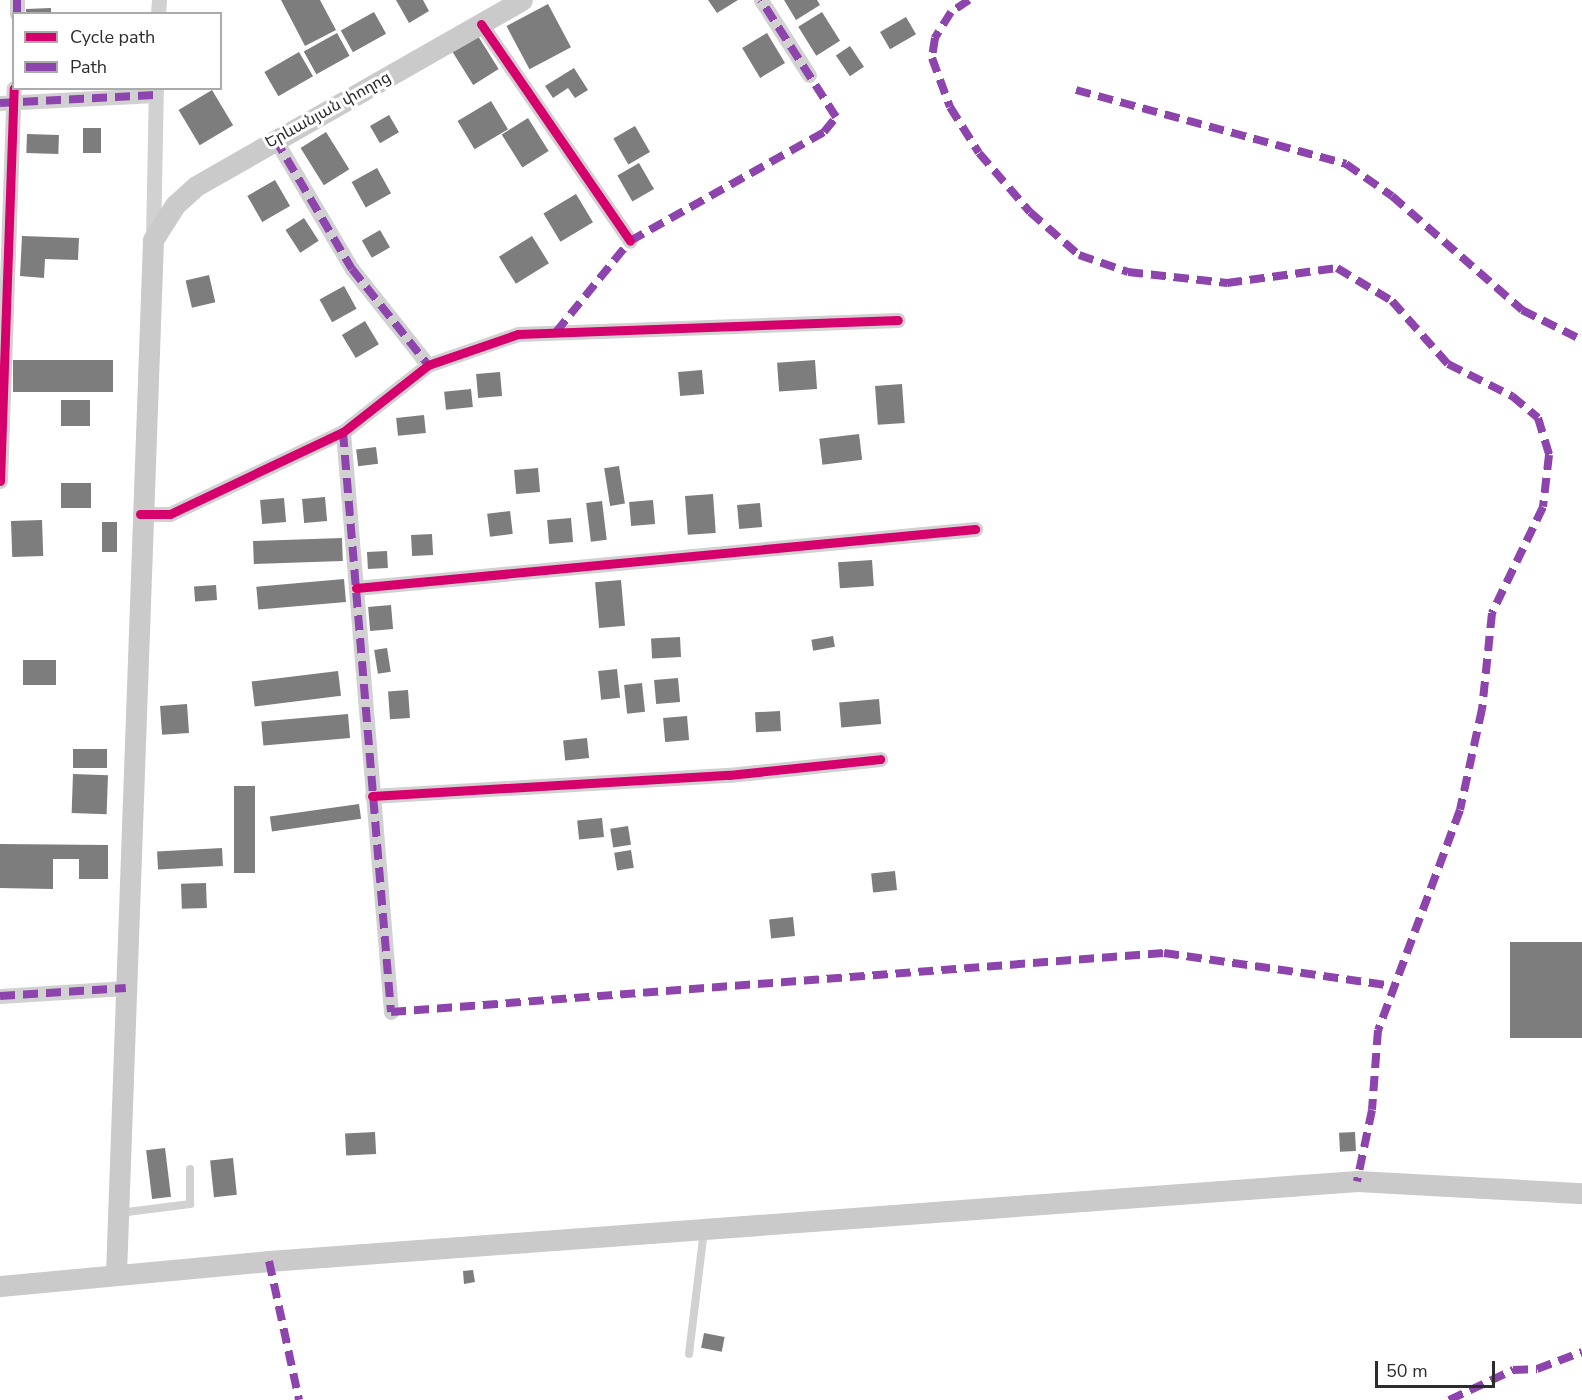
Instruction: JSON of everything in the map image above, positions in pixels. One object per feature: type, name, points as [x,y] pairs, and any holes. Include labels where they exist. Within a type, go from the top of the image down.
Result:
[{"type":"main road","name":"Երևանյան փողոց","points":[[153,240],[175,205],[196,186],[522,0]]},
{"type":"main road","points":[[116,1274],[140,514],[153,240]]},
{"type":"main road","points":[[0,1286],[116,1274],[1357,1181],[1582,1193]]},
{"type":"street","points":[[761,0],[809,75]]},
{"type":"street","points":[[481,24],[630,241]]},
{"type":"street","points":[[0,481],[9,98],[155,92],[153,240]]},
{"type":"street","points":[[275,140],[352,269],[428,365]]},
{"type":"street","points":[[140,514],[170,514],[343,432],[428,365],[518,334],[898,320]]},
{"type":"street","points":[[343,432],[390,1012]]},
{"type":"street","points":[[356,588],[975,529]]},
{"type":"street","points":[[372,796],[729,775],[880,759]]},
{"type":"street","points":[[0,996],[126,988]]},
{"type":"lane","points":[[118,1214],[190,1204],[190,1169]]},
{"type":"lane","points":[[689,1354],[704,1229]]},
{"type":"building","points":[[281,0],[320,0],[336,30],[305,46]]},
{"type":"building","points":[[396,0],[423,0],[429,11],[409,23]]},
{"type":"building","points":[[708,0],[738,0],[717,13]]},
{"type":"building","points":[[784,0],[817,0],[820,5],[796,20]]},
{"type":"building","points":[[548,4],[571,47],[530,69],[507,26]]},
{"type":"building","points":[[51,8],[51,12],[26,12],[26,9]]},
{"type":"building","points":[[374,12],[386,34],[353,52],[341,30]]},
{"type":"building","points":[[822,12],[840,41],[816,56],[798,27]]},
{"type":"building","points":[[906,17],[916,34],[890,49],[880,32]]},
{"type":"building","points":[[337,33],[350,56],[316,74],[304,51]]},
{"type":"building","points":[[767,33],[785,63],[760,78],[742,48]]},
{"type":"building","points":[[478,36],[499,69],[473,85],[453,52]]},
{"type":"building","points":[[850,46],[864,67],[850,76],[836,56]]},
{"type":"building","points":[[299,52],[313,76],[278,96],[264,72]]},
{"type":"building","points":[[574,68],[588,90],[575,98],[568,88],[553,98],[545,86]]},
{"type":"building","points":[[212,90],[233,125],[200,145],[179,110]]},
{"type":"building","points":[[491,101],[508,129],[475,149],[458,121]]},
{"type":"building","points":[[389,115],[399,132],[380,143],[370,126]]},
{"type":"building","points":[[528,118],[549,151],[522,168],[502,134]]},
{"type":"building","points":[[635,126],[650,152],[628,164],[613,138]]},
{"type":"building","points":[[83,128],[101,128],[101,153],[83,153]]},
{"type":"building","points":[[326,132],[349,169],[324,185],[301,148]]},
{"type":"building","points":[[27,134],[59,135],[58,154],[26,153]]},
{"type":"building","points":[[639,163],[654,189],[632,201],[617,176]]},
{"type":"building","points":[[377,168],[391,193],[366,207],[352,182]]},
{"type":"building","points":[[275,180],[290,206],[262,222],[247,196]]},
{"type":"building","points":[[576,194],[593,222],[560,242],[543,214]]},
{"type":"building","points":[[304,218],[319,241],[300,253],[286,230]]},
{"type":"building","points":[[380,230],[390,247],[372,258],[362,240]]},
{"type":"building","points":[[22,236],[79,238],[78,260],[45,259],[44,278],[20,276]]},
{"type":"building","points":[[532,236],[549,263],[516,284],[499,257]]},
{"type":"building","points":[[209,275],[215,302],[192,308],[186,280]]},
{"type":"building","points":[[344,286],[357,309],[332,322],[320,300]]},
{"type":"building","points":[[365,321],[379,344],[356,358],[342,335]]},
{"type":"building","points":[[13,360],[113,360],[113,392],[13,392]]},
{"type":"building","points":[[815,360],[817,389],[779,392],[777,363]]},
{"type":"building","points":[[702,370],[704,394],[680,396],[678,372]]},
{"type":"building","points":[[500,372],[502,396],[478,398],[476,374]]},
{"type":"building","points":[[902,384],[905,423],[878,425],[875,386]]},
{"type":"building","points":[[471,389],[473,407],[446,410],[444,392]]},
{"type":"building","points":[[61,400],[90,400],[90,426],[61,426]]},
{"type":"building","points":[[424,415],[426,433],[398,436],[396,418]]},
{"type":"building","points":[[859,434],[862,460],[822,465],[819,439]]},
{"type":"building","points":[[376,447],[378,464],[358,466],[356,449]]},
{"type":"building","points":[[619,466],[625,504],[610,506],[604,468]]},
{"type":"building","points":[[538,468],[540,492],[516,494],[514,470]]},
{"type":"building","points":[[61,483],[91,483],[91,508],[61,508]]},
{"type":"building","points":[[713,494],[716,533],[688,535],[685,496]]},
{"type":"building","points":[[325,497],[327,521],[304,523],[302,499]]},
{"type":"building","points":[[284,498],[286,522],[262,524],[260,500]]},
{"type":"building","points":[[653,500],[655,524],[631,526],[629,502]]},
{"type":"building","points":[[602,501],[607,540],[591,542],[586,503]]},
{"type":"building","points":[[760,503],[762,527],[739,529],[737,505]]},
{"type":"building","points":[[510,511],[513,534],[490,537],[487,514]]},
{"type":"building","points":[[571,518],[573,542],[549,544],[547,520]]},
{"type":"building","points":[[42,520],[43,556],[12,557],[11,521]]},
{"type":"building","points":[[102,522],[117,522],[117,552],[102,552]]},
{"type":"building","points":[[432,534],[433,555],[412,556],[411,535]]},
{"type":"building","points":[[342,538],[343,561],[254,564],[253,541]]},
{"type":"building","points":[[387,551],[388,568],[368,569],[367,552]]},
{"type":"building","points":[[872,560],[874,586],[840,588],[838,562]]},
{"type":"building","points":[[344,579],[346,602],[258,610],[256,587]]},
{"type":"building","points":[[621,580],[625,626],[599,628],[595,582]]},
{"type":"building","points":[[216,585],[217,600],[195,601],[194,587]]},
{"type":"building","points":[[391,605],[393,629],[370,631],[368,607]]},
{"type":"building","points":[[833,636],[835,647],[813,651],[811,640]]},
{"type":"building","points":[[680,637],[681,657],[652,658],[651,639]]},
{"type":"building","points":[[387,648],[391,672],[378,674],[374,650]]},
{"type":"building","points":[[23,660],[56,660],[56,685],[23,685]]},
{"type":"building","points":[[617,669],[620,698],[601,700],[598,671]]},
{"type":"building","points":[[338,671],[341,696],[255,706],[252,682]]},
{"type":"building","points":[[678,678],[680,702],[656,704],[654,680]]},
{"type":"building","points":[[642,683],[645,712],[627,714],[624,685]]},
{"type":"building","points":[[408,690],[410,718],[390,719],[388,691]]},
{"type":"building","points":[[879,699],[881,724],[841,727],[839,702]]},
{"type":"building","points":[[187,704],[189,733],[162,735],[160,706]]},
{"type":"building","points":[[780,711],[781,731],[756,732],[755,712]]},
{"type":"building","points":[[348,714],[350,738],[263,745],[261,722]]},
{"type":"building","points":[[687,716],[689,740],[665,742],[663,718]]},
{"type":"building","points":[[587,738],[589,758],[565,760],[563,741]]},
{"type":"building","points":[[73,749],[107,749],[107,768],[73,768]]},
{"type":"building","points":[[73,774],[108,775],[107,814],[72,813]]},
{"type":"building","points":[[234,786],[255,786],[255,873],[234,873]]},
{"type":"building","points":[[359,804],[361,819],[272,831],[270,817]]},
{"type":"building","points":[[602,818],[604,837],[579,840],[577,821]]},
{"type":"building","points":[[628,826],[631,845],[613,848],[610,829]]},
{"type":"building","points":[[0,844],[108,845],[108,879],[79,879],[79,859],[53,859],[53,889],[0,888]]},
{"type":"building","points":[[222,848],[223,866],[158,869],[157,851]]},
{"type":"building","points":[[631,850],[634,868],[617,870],[614,853]]},
{"type":"building","points":[[895,871],[897,890],[873,892],[871,874]]},
{"type":"building","points":[[206,883],[207,908],[182,909],[181,884]]},
{"type":"building","points":[[793,917],[795,936],[771,938],[769,920]]},
{"type":"building","points":[[1510,942],[1582,942],[1582,1038],[1510,1038]]},
{"type":"building","points":[[375,1132],[376,1154],[346,1156],[345,1134]]},
{"type":"building","points":[[1355,1132],[1356,1151],[1340,1152],[1339,1133]]},
{"type":"building","points":[[165,1148],[171,1197],[152,1199],[146,1150]]},
{"type":"building","points":[[233,1158],[237,1195],[214,1197],[210,1160]]},
{"type":"building","points":[[473,1270],[475,1282],[464,1284],[463,1271]]},
{"type":"building","points":[[704,1333],[725,1337],[722,1352],[701,1348]]},
{"type":"marked path","points":[[17,0],[17,12]]},
{"type":"marked path","points":[[556,332],[630,241],[824,132],[836,117],[761,0]]},
{"type":"marked path","points":[[969,0],[951,12],[935,38],[932,58],[950,107],[979,153],[1030,212],[1079,255],[1128,272],[1227,283],[1337,268],[1392,301],[1448,364],[1512,396],[1538,418],[1549,455],[1543,507],[1492,613],[1482,709],[1460,810],[1378,1030],[1372,1110],[1357,1181]]},
{"type":"marked path","points":[[1076,90],[1346,164],[1392,196],[1522,310],[1582,340]]},
{"type":"marked path","points":[[0,103],[155,95]]},
{"type":"marked path","points":[[275,139],[352,269],[428,365]]},
{"type":"marked path","points":[[343,432],[391,1012],[1164,953],[1393,986]]},
{"type":"marked path","points":[[0,996],[126,988]]},
{"type":"marked path","points":[[269,1261],[299,1400]]},
{"type":"marked path","points":[[1449,1400],[1513,1370],[1537,1369],[1582,1352]]},
{"type":"cycle path","points":[[481,24],[630,241]]},
{"type":"cycle path","points":[[0,481],[14,90]]},
{"type":"cycle path","points":[[140,514],[170,514],[343,432],[428,365],[518,334],[898,320]]},
{"type":"cycle path","points":[[356,588],[975,529]]},
{"type":"cycle path","points":[[372,796],[729,775],[880,759]]}]
